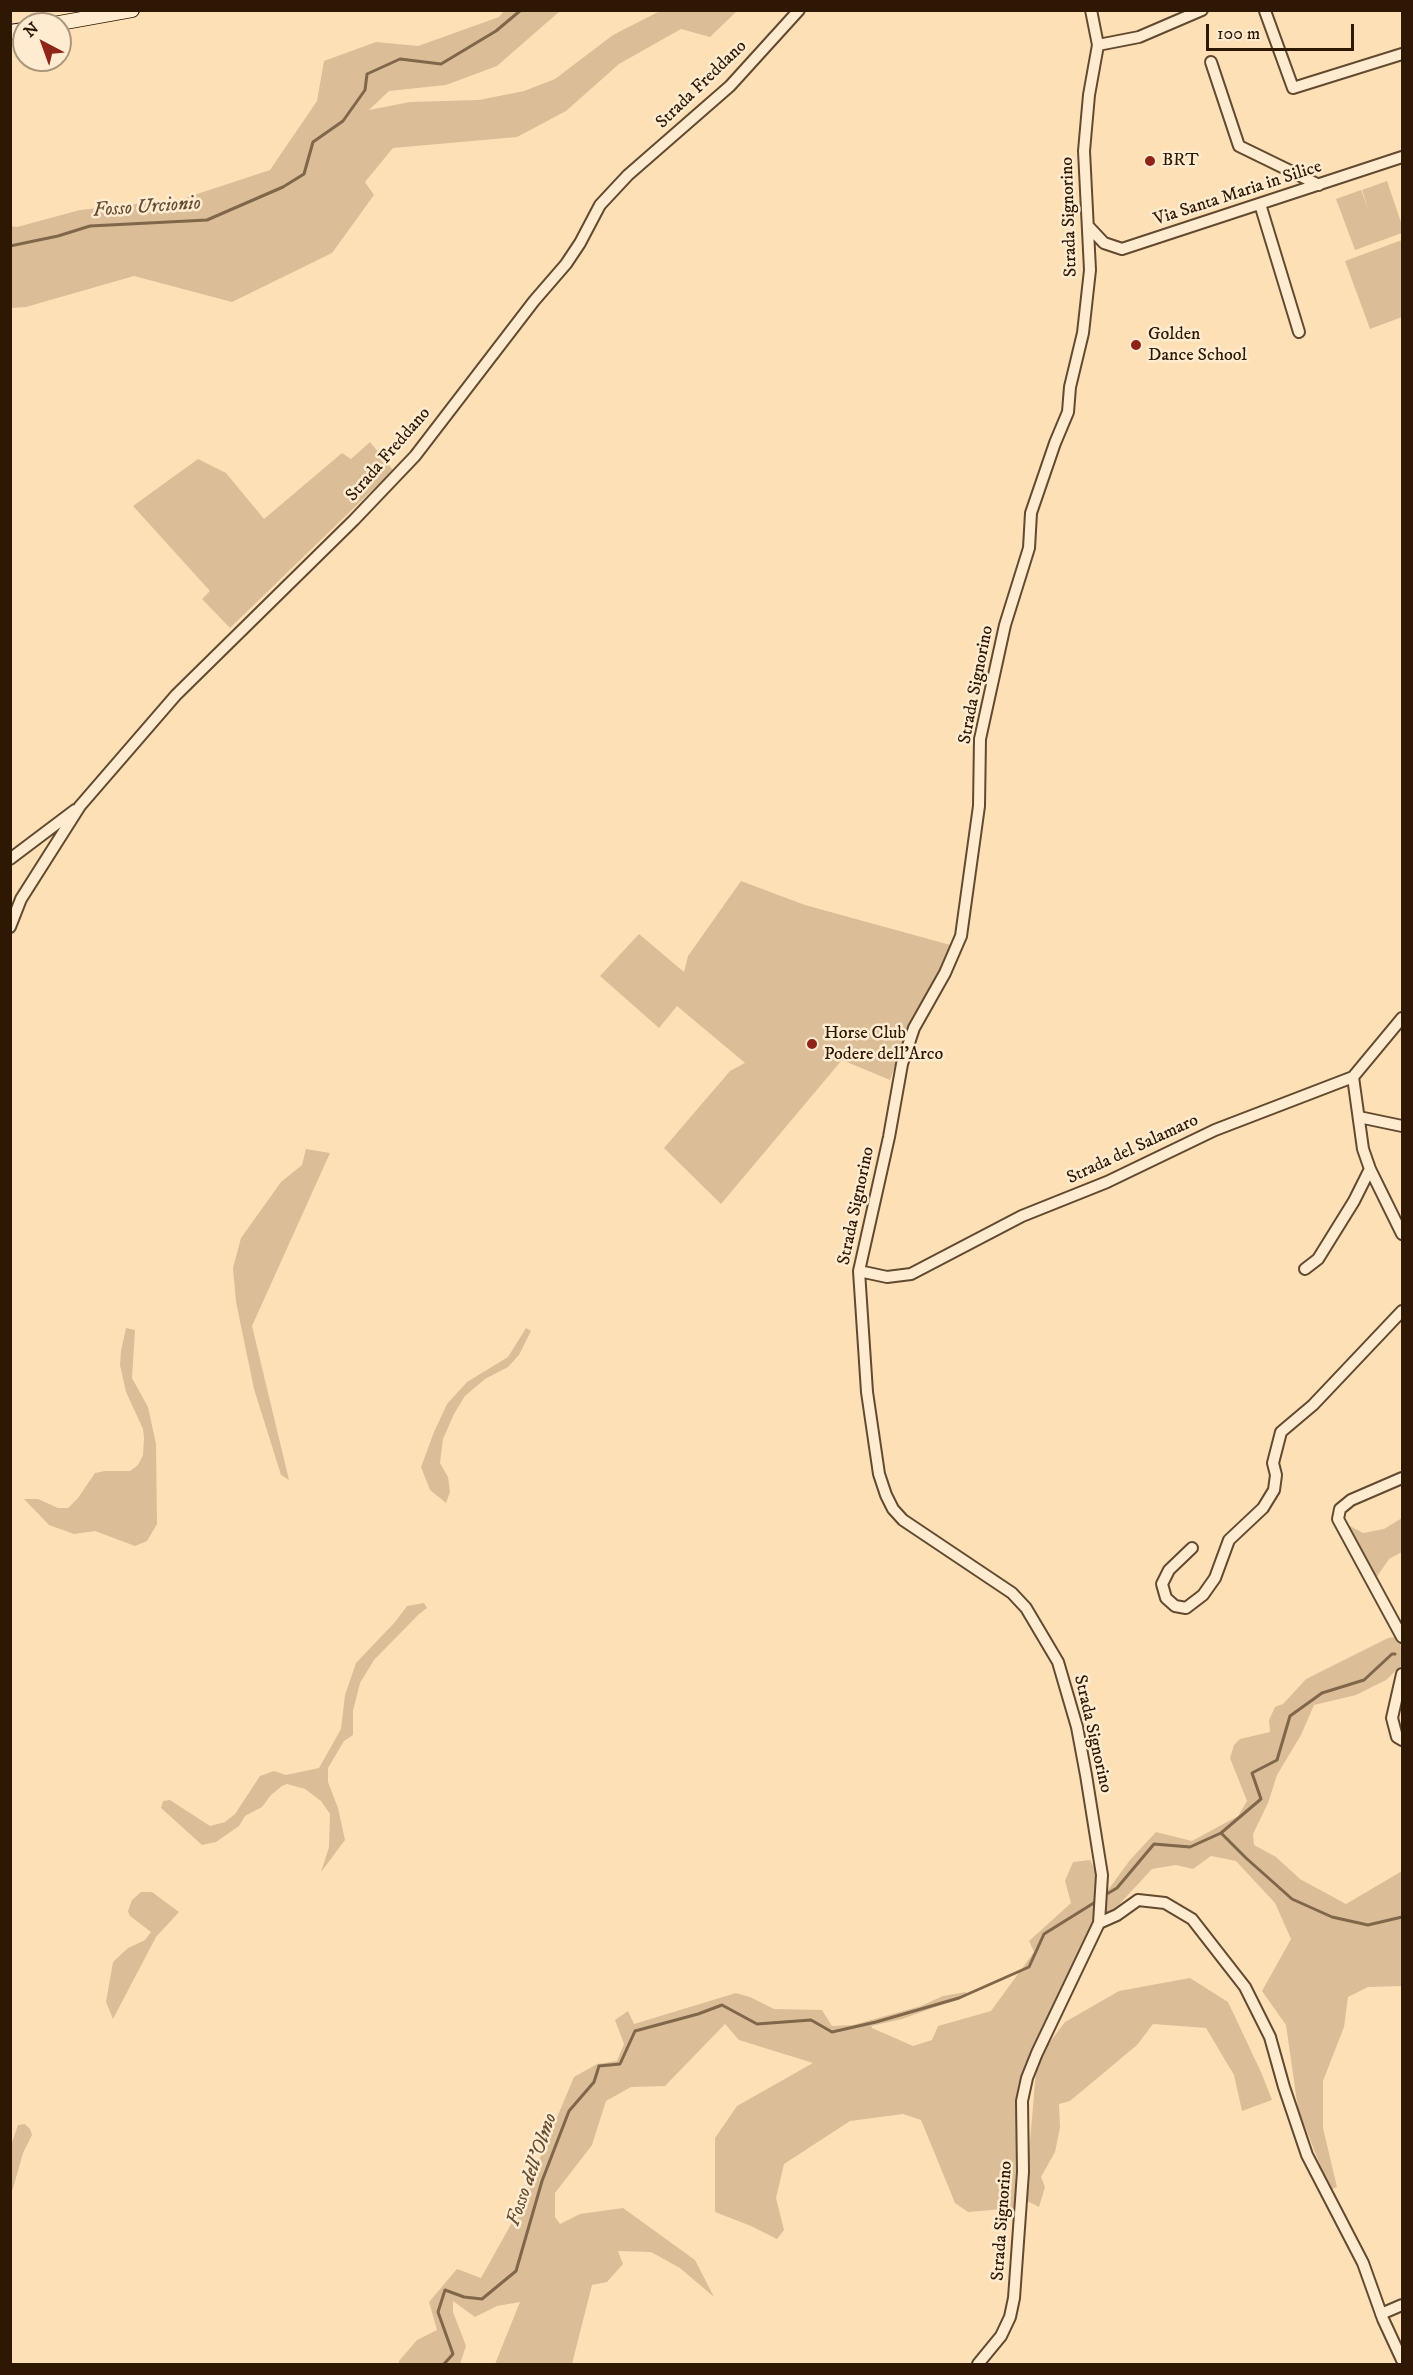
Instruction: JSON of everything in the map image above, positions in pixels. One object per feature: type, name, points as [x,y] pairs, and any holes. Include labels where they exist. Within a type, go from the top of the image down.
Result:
[{"type":"street","points":[[72,21],[132,10]]},
{"type":"street","name":"Strada Freddano","points":[[10,927],[21,899],[80,806],[176,695],[354,520],[415,456],[534,301],[566,264],[600,205],[628,175],[730,86],[799,10]]},
{"type":"street","name":"Strada Signorino","points":[[978,2364],[1001,2336],[1010,2318],[1014,2298],[1024,2153],[1022,2101],[1027,2078],[1036,2052],[1099,1923],[1102,1875],[1077,1727],[1058,1662],[1026,1608],[1012,1593],[903,1520],[893,1509],[879,1474],[867,1392],[859,1271],[889,1137],[902,1064],[914,1028],[945,973],[961,936],[979,806],[980,739],[1005,625],[1029,548],[1031,513],[1068,412],[1070,387],[1083,333],[1090,270],[1084,151],[1089,95],[1098,45],[1091,10]]},
{"type":"street","points":[[1098,45],[1139,37],[1202,10]]},
{"type":"street","points":[[1265,11],[1293,88],[1402,54]]},
{"type":"street","points":[[1211,62],[1239,146],[1319,185]]},
{"type":"street","name":"Via Santa Maria in Silice","points":[[1089,227],[1104,243],[1122,249],[1402,157]]},
{"type":"street","points":[[1260,204],[1299,332]]},
{"type":"street","points":[[10,859],[80,806]]},
{"type":"street","name":"Strada del Salamaro","points":[[859,1271],[887,1277],[911,1274],[1022,1216],[1107,1182],[1215,1130],[1353,1077],[1402,1018]]},
{"type":"street","points":[[1353,1077],[1363,1149],[1370,1169],[1402,1234]]},
{"type":"street","points":[[1359,1117],[1402,1126]]},
{"type":"street","points":[[1305,1269],[1318,1259],[1354,1202],[1370,1169]]},
{"type":"street","points":[[1192,1548],[1169,1570],[1162,1584],[1166,1598],[1175,1606],[1186,1608],[1203,1595],[1215,1578],[1229,1540],[1263,1508],[1274,1490],[1276,1475],[1273,1463],[1281,1432],[1313,1405],[1402,1311]]},
{"type":"street","points":[[1402,1478],[1351,1500],[1340,1509],[1338,1519],[1402,1636]]},
{"type":"street","points":[[1402,1674],[1392,1718],[1397,1737],[1402,1740]]},
{"type":"street","points":[[1099,1923],[1117,1915],[1138,1900],[1165,1903],[1192,1919],[1245,1987],[1270,2037],[1307,2155],[1363,2263],[1381,2314],[1402,2360]]},
{"type":"street","points":[[1381,2314],[1402,2305]]},
{"type":"shaded area","points":[[504,11],[560,11],[497,66],[446,85],[389,91],[369,110],[410,102],[479,100],[524,91],[555,79],[613,35],[660,11],[737,11],[710,37],[681,29],[619,64],[566,111],[517,137],[393,148],[365,182],[374,195],[332,253],[232,302],[134,276],[26,307],[11,308],[11,226],[17,227],[80,210],[182,199],[270,170],[317,101],[324,61],[376,42],[418,46],[499,17]]},
{"type":"shaded area","points":[[1387,181],[1402,225],[1402,233],[1355,250],[1336,199],[1361,190],[1369,211],[1362,190]]},
{"type":"shaded area","points":[[1402,240],[1402,317],[1370,329],[1345,261]]},
{"type":"shaded area","points":[[370,442],[393,470],[230,628],[202,599],[210,591],[133,506],[198,459],[226,473],[264,519],[342,453],[351,459]]},
{"type":"shaded area","name":"Horse Club Podere dell'Arco","points":[[741,881],[805,905],[954,946],[908,1027],[890,1080],[842,1060],[721,1204],[664,1148],[730,1071],[745,1063],[677,1006],[659,1028],[600,976],[639,934],[684,972],[688,956]]},
{"type":"shaded area","points":[[306,1149],[330,1153],[252,1326],[289,1480],[281,1475],[254,1389],[236,1302],[233,1268],[241,1238],[281,1182],[302,1165]]},
{"type":"shaded area","points":[[126,1328],[135,1330],[132,1378],[148,1407],[156,1444],[157,1524],[147,1541],[135,1546],[95,1531],[74,1534],[49,1525],[24,1499],[38,1499],[58,1508],[68,1508],[78,1498],[95,1473],[130,1471],[138,1465],[143,1455],[143,1429],[126,1392],[120,1365]]},
{"type":"shaded area","points":[[526,1328],[531,1331],[519,1355],[508,1367],[485,1379],[465,1396],[454,1414],[443,1439],[440,1463],[448,1477],[450,1492],[446,1503],[430,1490],[421,1467],[434,1432],[447,1404],[467,1382],[508,1357]]},
{"type":"shaded area","points":[[1402,1518],[1402,1552],[1389,1559],[1376,1578],[1348,1525],[1363,1533],[1384,1529]]},
{"type":"shaded area","points":[[424,1603],[427,1608],[374,1660],[360,1683],[353,1711],[353,1735],[344,1741],[328,1768],[328,1782],[338,1808],[345,1840],[321,1872],[329,1847],[330,1814],[321,1801],[305,1789],[287,1784],[282,1786],[262,1807],[245,1816],[239,1826],[216,1842],[202,1845],[161,1808],[163,1801],[170,1800],[210,1826],[225,1822],[235,1814],[260,1776],[274,1771],[286,1775],[319,1768],[341,1729],[345,1695],[356,1663],[407,1606]]},
{"type":"shaded area","points":[[1400,1636],[1402,1665],[1386,1680],[1356,1695],[1314,1705],[1301,1735],[1277,1775],[1268,1803],[1253,1834],[1254,1845],[1276,1857],[1300,1879],[1346,1904],[1402,1871],[1402,1986],[1368,1987],[1348,1997],[1344,2027],[1323,2081],[1323,2128],[1337,2187],[1330,2190],[1298,2109],[1286,2025],[1262,1991],[1291,1939],[1275,1903],[1236,1861],[1211,1856],[1193,1869],[1176,1865],[1152,1869],[1114,1910],[1105,1913],[1108,1890],[1130,1860],[1156,1832],[1192,1841],[1238,1816],[1247,1801],[1230,1758],[1234,1745],[1240,1739],[1270,1732],[1269,1720],[1275,1707],[1283,1704],[1306,1679],[1388,1638]]},
{"type":"shaded area","points":[[1090,1860],[1100,1878],[1097,1914],[1028,2063],[1015,2208],[968,2212],[955,2203],[921,2120],[903,2114],[850,2121],[784,2164],[776,2198],[784,2230],[777,2239],[715,2212],[715,2138],[737,2106],[813,2063],[739,2040],[725,2024],[665,2086],[631,2087],[606,2101],[592,2145],[555,2193],[555,2217],[560,2224],[580,2214],[623,2208],[695,2260],[714,2297],[680,2268],[651,2252],[618,2251],[623,2264],[607,2282],[592,2285],[572,2364],[495,2364],[520,2302],[497,2306],[475,2317],[453,2301],[453,2312],[466,2346],[460,2364],[399,2364],[417,2340],[437,2330],[429,2302],[457,2269],[481,2278],[515,2217],[574,2077],[597,2064],[617,2061],[624,2044],[615,2020],[628,2011],[634,2024],[736,1993],[774,2009],[822,2010],[832,2026],[853,2025],[921,2006],[943,1996],[966,1992],[966,1996],[902,2019],[871,2026],[913,2046],[932,2040],[938,2026],[991,2011],[1034,1952],[1029,1941],[1071,1903],[1065,1881],[1073,1862]]},
{"type":"shaded area","points":[[141,1892],[152,1892],[179,1912],[156,1937],[113,2019],[106,2002],[113,1962],[128,1948],[145,1940],[151,1932],[130,1916],[128,1911],[132,1900]]},
{"type":"shaded area","points":[[1190,1978],[1228,2002],[1272,2100],[1242,2111],[1234,2075],[1206,2028],[1153,2024],[1137,2045],[1070,2101],[1059,2104],[1060,2128],[1055,2152],[1041,2177],[1045,2187],[1039,2207],[1025,2200],[1037,2059],[1065,2022],[1119,1991]]},
{"type":"shaded area","points":[[25,2124],[32,2135],[23,2153],[11,2195],[11,2145],[18,2125]]},
{"type":"waterway","name":"Fosso Urcionio","points":[[10,246],[58,236],[90,226],[207,220],[283,187],[304,174],[313,142],[343,121],[365,90],[367,74],[400,59],[441,64],[496,31],[521,10]]},
{"type":"waterway","points":[[1221,1833],[1261,1799],[1252,1773],[1277,1760],[1290,1716],[1322,1693],[1364,1680],[1392,1654],[1395,1654]]},
{"type":"waterway","name":"Fosso dell'Olmo","points":[[1105,1895],[1117,1888],[1154,1844],[1190,1847],[1221,1833],[1292,1899],[1332,1917],[1368,1925],[1402,1917]]},
{"type":"waterway","name":"Fosso dell'Olmo","points":[[444,2364],[453,2354],[438,2312],[445,2290],[464,2297],[482,2299],[516,2271],[542,2181],[569,2111],[594,2082],[599,2066],[620,2064],[635,2031],[722,2005],[757,2024],[811,2020],[832,2032],[876,2022],[959,1998],[1029,1967],[1044,1934],[1097,1901]]},
{"type":"place","name":"BRT","points":[[1150,161]]},
{"type":"place","name":"Golden Dance School","points":[[1136,345]]},
{"type":"place","name":"Horse Club Podere dell'Arco","points":[[812,1044]]}]
